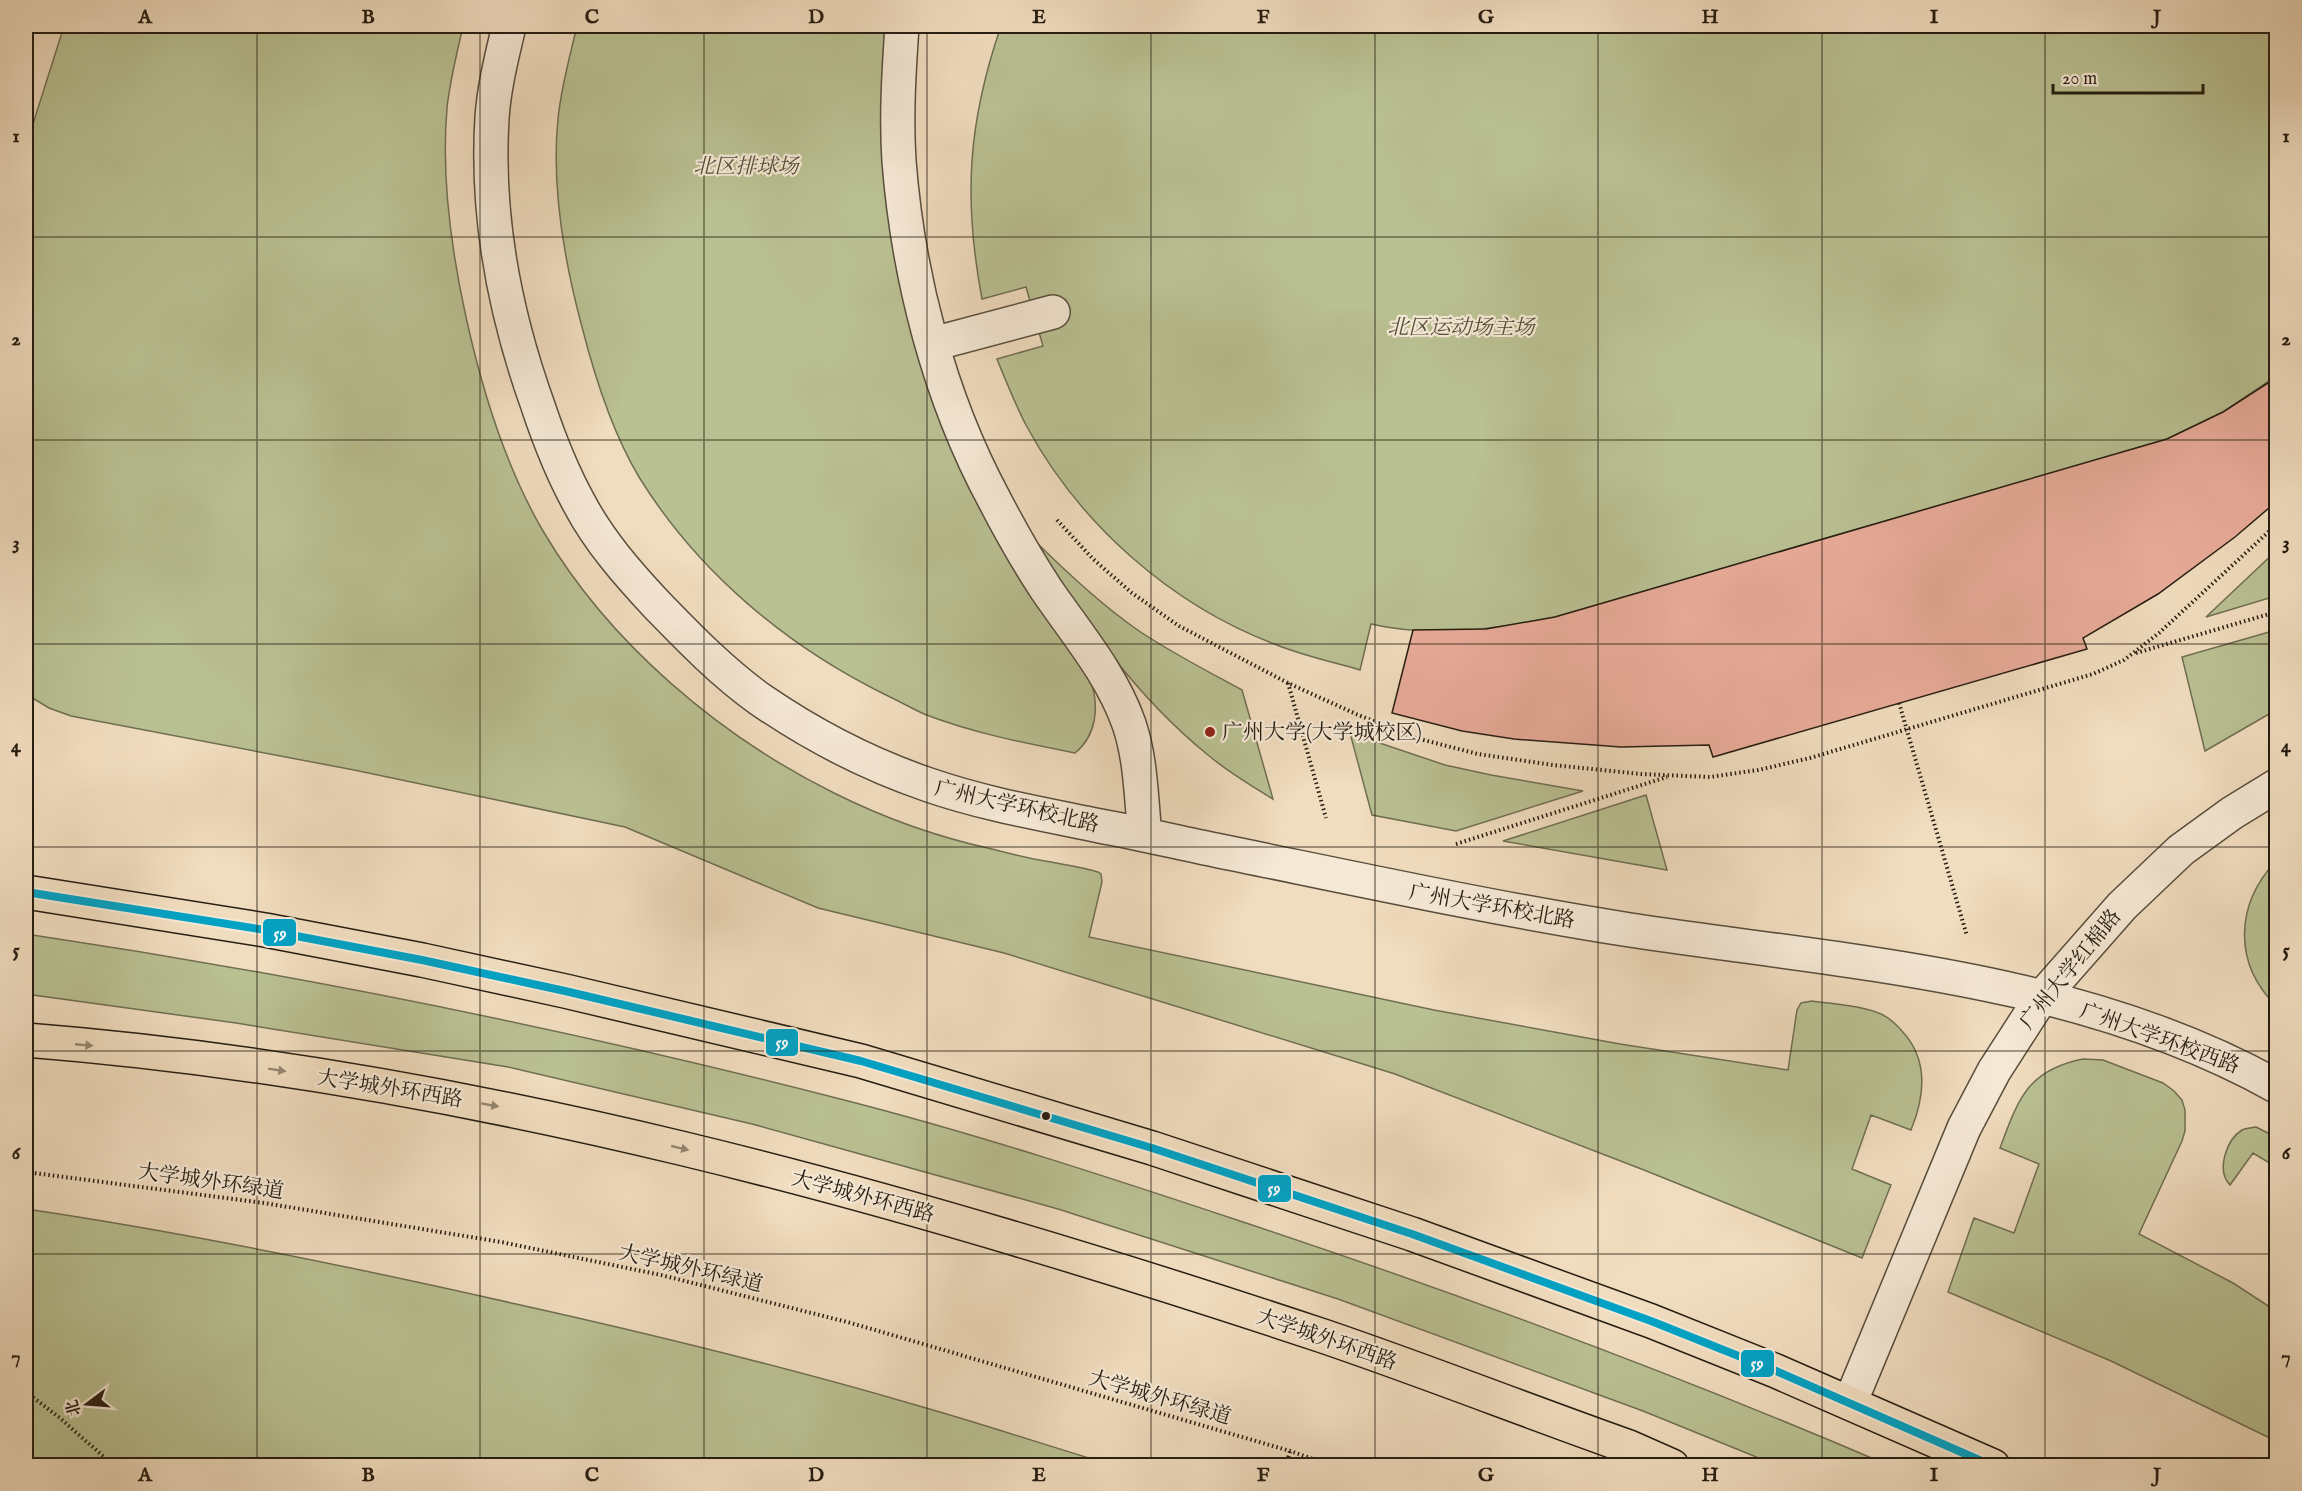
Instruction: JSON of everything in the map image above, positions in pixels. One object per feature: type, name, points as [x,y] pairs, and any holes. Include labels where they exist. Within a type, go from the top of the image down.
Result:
[{"type":"main road","points":[[26,892],[253,928],[422,960],[565,991],[861,1061],[1152,1148],[1412,1234],[1661,1325],[1776,1371],[1993,1466]]},
{"type":"main road","name":"大学城外环西路","points":[[26,1040],[134,1049],[319,1076],[500,1107],[743,1163],[1046,1247],[1314,1334],[1629,1448],[1672,1466]]},
{"type":"lane","name":"广州大学环校北路","points":[[509,26],[492,113],[490,168],[495,225],[502,274],[526,372],[544,423],[581,507],[610,550],[636,583],[719,666],[761,700],[813,732],[897,774],[997,804],[1403,890],[1520,912],[1754,948],[1877,964],[1981,982],[2041,998]]},
{"type":"lane","points":[[902,26],[899,69],[899,159],[912,257],[933,344],[954,410],[993,497],[1046,588],[1094,656],[1118,698],[1135,746],[1145,835]]},
{"type":"lane","points":[[933,344],[1053,312]]},
{"type":"lane","name":"广州大学红棉路","points":[[1850,1403],[1964,1128],[1994,1071],[2041,998],[2122,906],[2181,850],[2232,813],[2277,786]]},
{"type":"lane","name":"广州大学环校西路","points":[[2041,998],[2107,1015],[2182,1042],[2252,1072],[2277,1086]]},
{"type":"path","points":[[1054,516],[1093,559],[1132,593],[1179,626],[1356,714],[1412,737],[1478,754],[1554,765],[1671,776],[1710,777],[1758,770],[1810,758],[2065,683],[2093,674],[2132,654],[2277,612]]},
{"type":"path","points":[[2132,654],[2183,612],[2277,525]]},
{"type":"path","points":[[1288,682],[1326,818]]},
{"type":"path","points":[[1899,703],[1981,982]]},
{"type":"path","points":[[1456,844],[1671,776]]},
{"type":"path","name":"大学城外环绿道","points":[[26,1172],[264,1203],[467,1236],[661,1275],[851,1323],[1290,1451],[1333,1466]]},
{"type":"path","points":[[26,1392],[60,1418],[114,1466]]},
{"type":"path","points":[[1286,1466],[1290,1451]]},
{"type":"green space","points":[[64,26],[463,26],[447,108],[446,187],[461,291],[487,400],[517,480],[543,531],[570,572],[600,611],[670,683],[749,744],[791,770],[872,811],[951,839],[1098,872],[1101,874],[1102,882],[1089,937],[1434,1010],[1620,1044],[1788,1070],[1797,1010],[1801,1003],[1812,1001],[1844,1005],[1880,1013],[1896,1025],[1911,1042],[1917,1054],[1922,1079],[1919,1104],[1911,1130],[1871,1115],[1852,1169],[1891,1185],[1862,1258],[1644,1170],[1395,1074],[1004,953],[818,908],[625,827],[354,770],[71,716],[49,708],[26,694],[26,146]]},
{"type":"green space","name":"北区排球场","points":[[577,26],[887,26],[898,259],[1091,681],[1095,701],[1092,729],[1088,738],[1075,753],[999,737],[942,721],[919,712],[847,674],[778,629],[746,602],[688,544],[662,511],[629,460],[605,404],[582,327],[565,250],[558,197],[556,145],[561,95]]},
{"type":"green space","name":"北区运动场主场","points":[[1001,26],[2276,26],[2276,376],[2223,412],[2167,439],[1555,617],[1486,628],[1440,631],[1371,624],[1360,670],[1318,659],[1287,649],[1238,628],[1201,608],[1132,558],[1073,496],[1026,425],[997,359],[1043,346],[1026,287],[982,299],[972,227],[972,161],[975,128],[981,95]]},
{"type":"green space","points":[[1032,538],[1083,587],[1125,621],[1164,647],[1242,690],[1273,799],[1216,761],[1181,732],[1156,707],[1090,626]]},
{"type":"green space","points":[[2276,551],[2276,596],[2206,617]]},
{"type":"green space","points":[[2276,630],[2276,710],[2205,751],[2182,657]]},
{"type":"green space","points":[[1350,733],[1445,765],[1583,791],[1456,831],[1372,815]]},
{"type":"green space","points":[[1646,795],[1667,870],[1503,841]]},
{"type":"green space","points":[[2276,861],[2276,1006],[2262,989],[2252,971],[2246,953],[2244,934],[2253,896],[2262,878]]},
{"type":"green space","points":[[26,934],[336,986],[542,1028],[746,1075],[947,1128],[1192,1205],[1486,1306],[1648,1367],[1888,1465],[1776,1465],[1643,1411],[1338,1299],[1058,1209],[752,1124],[508,1067],[236,1023],[26,994]]},
{"type":"green space","points":[[2083,1059],[2103,1060],[2163,1083],[2182,1100],[2185,1110],[2185,1131],[2182,1141],[2139,1234],[2233,1283],[2276,1311],[2276,1441],[2111,1361],[1948,1292],[1974,1218],[2014,1233],[2039,1164],[2000,1148],[2019,1102],[2037,1079],[2064,1064]]},
{"type":"green space","points":[[2256,1127],[2276,1137],[2276,1167],[2253,1153],[2230,1185],[2226,1179],[2223,1164],[2227,1148],[2242,1130]]},
{"type":"green space","points":[[26,1209],[271,1252],[617,1327],[769,1364],[967,1420],[1112,1465],[26,1465]]},
{"type":"building","points":[[2271,381],[2276,386],[2276,502],[2235,537],[2158,594],[2083,638],[2087,649],[1713,757],[1709,745],[1621,747],[1514,739],[1462,731],[1392,713],[1413,630],[1486,629],[1555,617],[2167,439],[2223,412]]},
{"type":"transit line","name":"59","points":[[26,892],[265,930],[422,960],[565,991],[861,1061],[1152,1148],[1412,1234],[1651,1321],[1776,1371],[1993,1466]]},
{"type":"place","name":"广州大学(大学城校区)","points":[[1210,732]]}]
